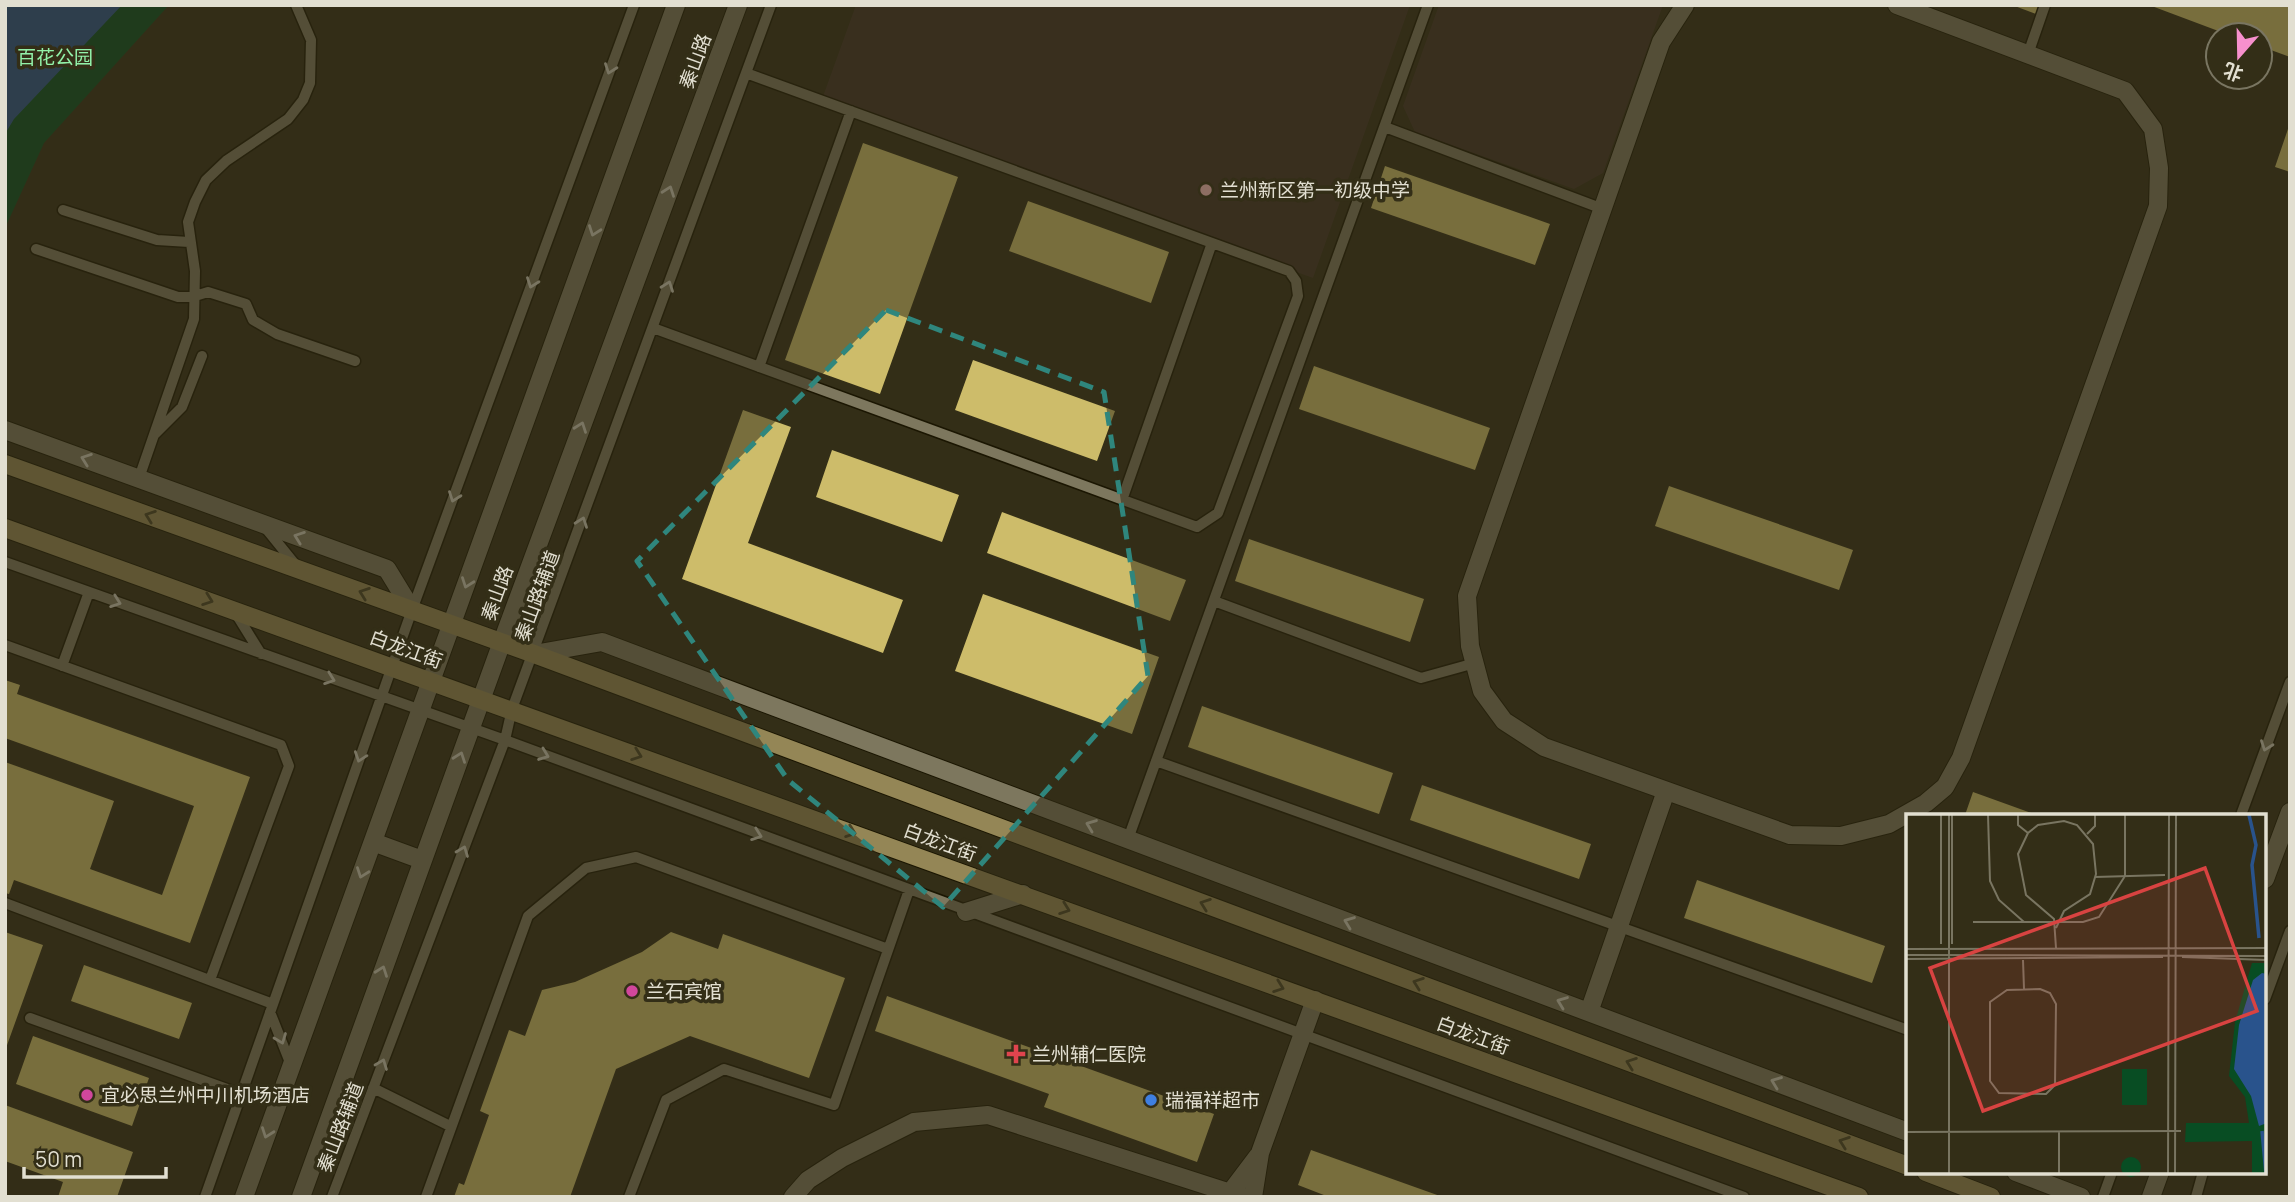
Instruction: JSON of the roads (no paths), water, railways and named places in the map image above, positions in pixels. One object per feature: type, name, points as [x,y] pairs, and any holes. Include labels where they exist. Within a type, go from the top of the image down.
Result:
[{"type":"main road","name":"白龙江街","points":[[5,464],[502,642],[1906,1165]]},
{"type":"main road","name":"白龙江街","points":[[5,528],[1859,1197]]},
{"type":"main road","points":[[1931,1174],[1991,1197]]},
{"type":"street","name":"秦山路","points":[[244,1197],[676,5]]},
{"type":"street","name":"秦山路","points":[[301,1197],[481,698],[738,5]]},
{"type":"street","points":[[1685,5],[1661,42],[1467,596],[1470,646],[1482,691],[1504,721],[1544,747],[1790,835],[1841,836],[1889,824],[1906,814]]},
{"type":"street","points":[[1897,5],[2125,90],[2153,130],[2159,168],[2158,205],[1961,758],[1945,787],[1926,803],[1907,814]]},
{"type":"street","points":[[5,430],[387,569],[412,610]]},
{"type":"street","points":[[534,654],[602,642],[1906,1131]]},
{"type":"street","points":[[1589,1012],[1666,791]]},
{"type":"street","points":[[2267,875],[2290,813]]},
{"type":"street","points":[[373,842],[422,860]]},
{"type":"street","points":[[966,912],[1023,894]]},
{"type":"street","points":[[1253,1197],[1260,1153],[1315,1000]]},
{"type":"street","points":[[793,1197],[808,1180],[842,1158],[914,1122],[988,1115],[1234,1195],[1260,1153]]},
{"type":"street","points":[[2021,1174],[2081,1197]]},
{"type":"street","points":[[2151,1197],[2159,1174]]},
{"type":"lane","points":[[139,478],[194,319],[192,297],[195,271],[188,222],[206,180],[226,161],[288,119],[303,100],[310,83],[311,40],[296,5]]},
{"type":"lane","points":[[205,1197],[412,610],[634,5]]},
{"type":"lane","name":"秦山路辅道","points":[[332,1197],[505,740],[512,709],[771,5]]},
{"type":"lane","points":[[1128,839],[1428,5]]},
{"type":"lane","points":[[2028,54],[2045,5]]},
{"type":"lane","points":[[653,328],[1197,527],[1218,513],[1298,296],[1296,281],[1289,271],[746,73]]},
{"type":"lane","points":[[759,367],[850,111]]},
{"type":"lane","points":[[1385,127],[1603,209]]},
{"type":"lane","points":[[63,210],[156,240],[190,242]]},
{"type":"lane","points":[[1122,500],[1212,243]]},
{"type":"lane","points":[[36,249],[178,297],[192,297],[208,292],[246,304],[253,320],[277,334],[355,361]]},
{"type":"lane","points":[[153,436],[182,407],[202,356]]},
{"type":"lane","points":[[261,523],[300,570]]},
{"type":"lane","points":[[5,562],[470,730],[505,740],[1744,1197]]},
{"type":"lane","points":[[62,666],[89,592]]},
{"type":"lane","points":[[1214,601],[1421,678],[1475,663]]},
{"type":"lane","points":[[233,609],[261,654]]},
{"type":"lane","points":[[5,645],[281,746],[289,766],[210,980]]},
{"type":"lane","points":[[2241,814],[2290,682]]},
{"type":"lane","points":[[1156,761],[1906,1029]]},
{"type":"lane","points":[[426,1197],[528,916],[586,868],[636,857],[888,949]]},
{"type":"lane","points":[[629,1197],[666,1100],[724,1069],[834,1104],[909,890]]},
{"type":"lane","points":[[5,903],[210,980],[272,1008],[291,1066]]},
{"type":"lane","points":[[2267,994],[2290,931]]},
{"type":"lane","points":[[30,1018],[241,1094]]},
{"type":"lane","points":[[373,1088],[450,1126]]},
{"type":"lane","points":[[2103,1197],[2111,1174]]},
{"type":"lane","points":[[2196,1197],[2202,1174]]},
{"type":"water","points":[[5,5],[122,5],[14,119],[5,134]]},
{"type":"place","name":"兰州新区第一初级中学","points":[[1206,190]]},
{"type":"place","name":"兰石宾馆","points":[[632,991]]},
{"type":"place","name":"兰州辅仁医院","points":[[1016,1054]]},
{"type":"place","name":"宜必思兰州中川机场酒店","points":[[87,1095]]},
{"type":"place","name":"瑞福祥超市","points":[[1151,1100]]},
{"type":"park label","name":"百花公园","points":[[55,57]]}]
